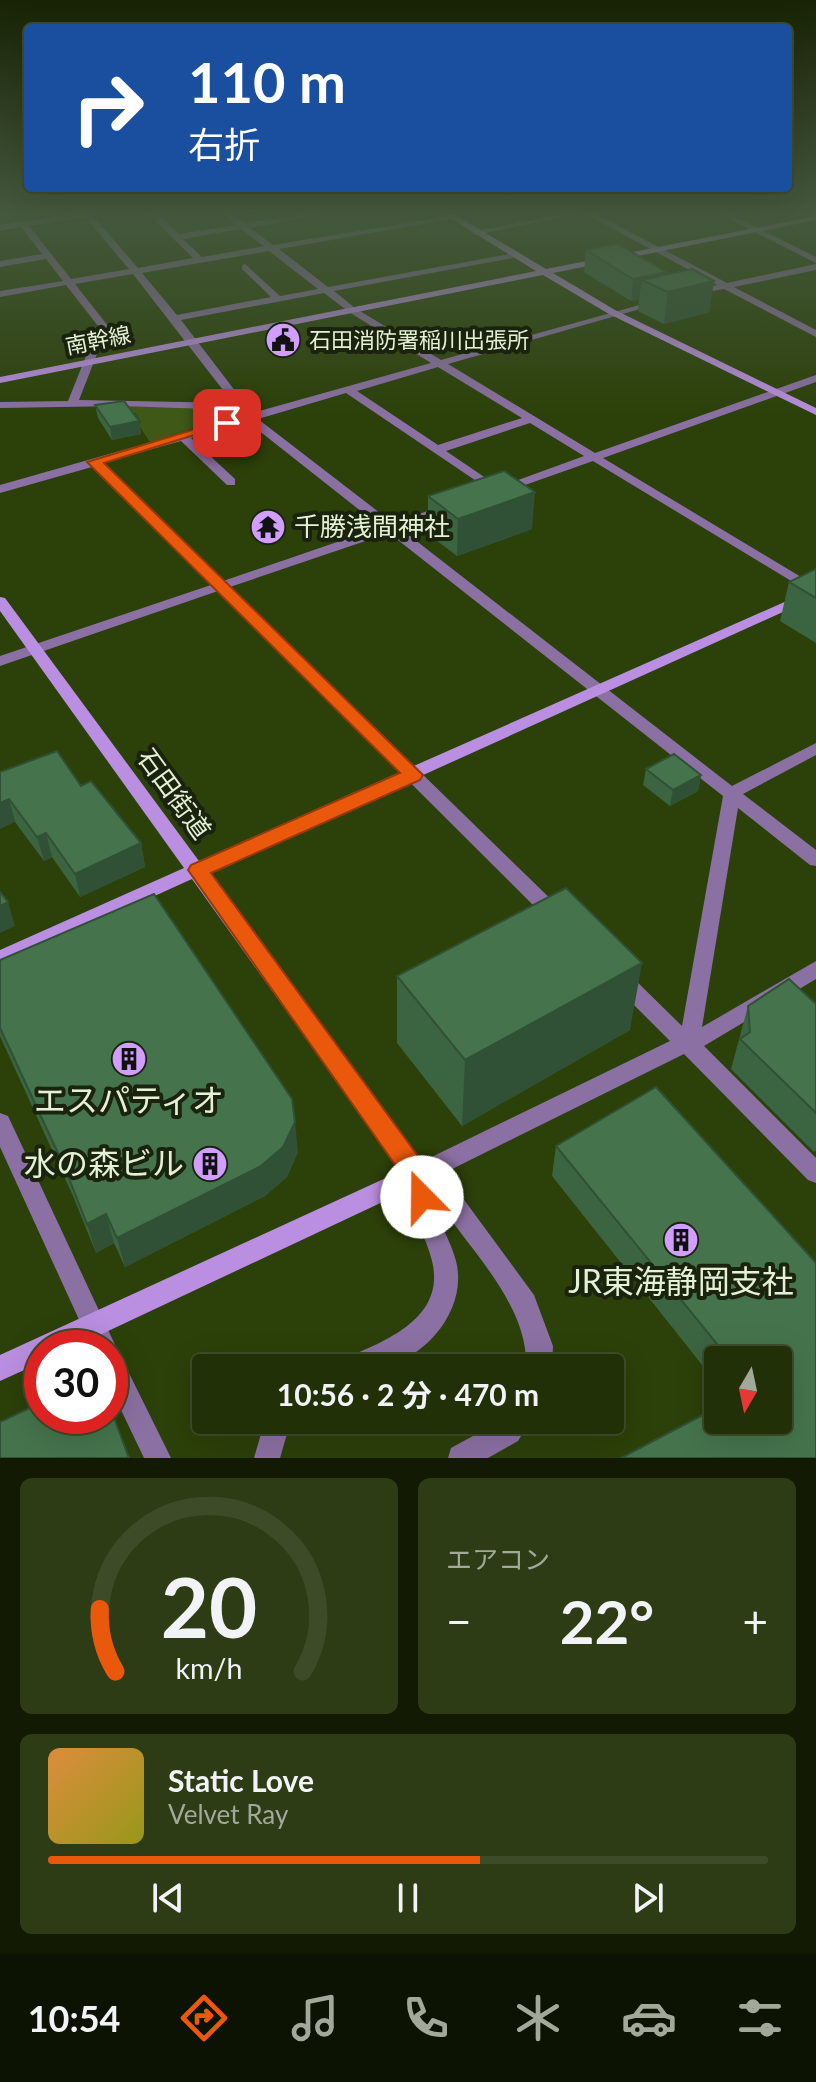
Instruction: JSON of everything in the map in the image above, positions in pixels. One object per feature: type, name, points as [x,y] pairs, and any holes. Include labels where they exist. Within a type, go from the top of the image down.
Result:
[{"type":"street","points":[[0,294],[77,281]]},
{"type":"street","points":[[145,281],[246,412],[816,860]]},
{"type":"street","points":[[259,281],[279,300]]},
{"type":"street","points":[[312,281],[352,310],[816,592]]},
{"type":"street","points":[[176,318],[377,281]]},
{"type":"street","name":"南幹線","points":[[0,380],[498,281]]},
{"type":"street","points":[[559,281],[612,312],[816,412]]},
{"type":"street","points":[[716,281],[816,334]]},
{"type":"street","points":[[683,295],[749,281]]},
{"type":"street","points":[[66,283],[103,326],[86,363],[73,403]]},
{"type":"street","points":[[0,489],[182,436],[246,412],[347,389],[669,298]]},
{"type":"street","points":[[347,389],[436,450],[490,494],[816,378]]},
{"type":"street","points":[[0,405],[73,403],[246,412]]},
{"type":"street","points":[[436,450],[533,418]]},
{"type":"street","points":[[182,436],[231,482]]},
{"type":"street","points":[[94,462],[567,926]]},
{"type":"street","points":[[0,661],[457,505]]},
{"type":"street","points":[[0,958],[816,592]]},
{"type":"street","name":"石田街道","points":[[0,601],[417,1175]]},
{"type":"street","points":[[732,793],[816,748]]},
{"type":"street","points":[[688,1044],[732,793]]},
{"type":"street","points":[[611,969],[816,1173]]},
{"type":"street","points":[[113,1330],[417,1175],[688,1044],[816,969]]},
{"type":"street","points":[[0,1123],[96,1330]]},
{"type":"street","points":[[383,1354],[408,1343],[428,1325],[441,1306],[445,1286],[445,1263],[427,1219],[417,1175]]},
{"type":"street","points":[[417,1175],[454,1205],[525,1304],[540,1346],[540,1354]]},
{"type":"street","points":[[0,1368],[24,1357]]},
{"type":"street","points":[[128,1396],[158,1458]]},
{"type":"street","points":[[267,1458],[274,1434]]},
{"type":"street","points":[[461,1458],[505,1434]]},
{"type":"green space","points":[[121,406],[203,408],[207,424],[150,442],[135,413],[126,413]]},
{"type":"building","points":[[644,281],[714,281],[668,292]]},
{"type":"building","points":[[124,401],[139,421],[110,427],[95,405]]},
{"type":"building","points":[[504,471],[535,492],[458,519],[428,496]]},
{"type":"building","points":[[816,569],[816,598],[789,582]]},
{"type":"building","points":[[57,751],[81,786],[91,781],[141,843],[75,874],[46,833],[37,837],[9,799],[0,803],[0,772]]},
{"type":"building","points":[[674,754],[701,775],[673,790],[646,769]]},
{"type":"building","points":[[566,888],[642,963],[465,1060],[397,976]]},
{"type":"building","points":[[0,892],[8,902],[0,906]]},
{"type":"building","name":"エスパティオ","points":[[154,894],[292,1099],[295,1122],[283,1147],[261,1166],[117,1238],[106,1214],[87,1224],[64,1166],[0,1028],[0,960]]},
{"type":"building","points":[[789,979],[816,1004],[816,1113],[740,1039],[750,1032],[748,1006]]},
{"type":"building","name":"JR東海静岡支社","points":[[656,1087],[816,1263],[816,1458],[621,1458],[704,1414],[704,1434],[792,1434],[792,1346],[719,1346],[556,1146]]},
{"type":"building","points":[[24,1411],[24,1434],[120,1434],[129,1458],[0,1458],[0,1422]]},
{"type":"place","name":"石田消防署稲川出張所","points":[[283,340]]},
{"type":"place","name":"千勝浅間神社","points":[[268,527]]},
{"type":"place","name":"エスパティオ","points":[[129,1059]]},
{"type":"place","name":"水の森ビル","points":[[210,1164]]},
{"type":"place","name":"JR東海静岡支社","points":[[681,1240]]},
{"type":"route","points":[[227,423],[94,462],[413,775],[198,870],[417,1175],[422,1197]]}]
